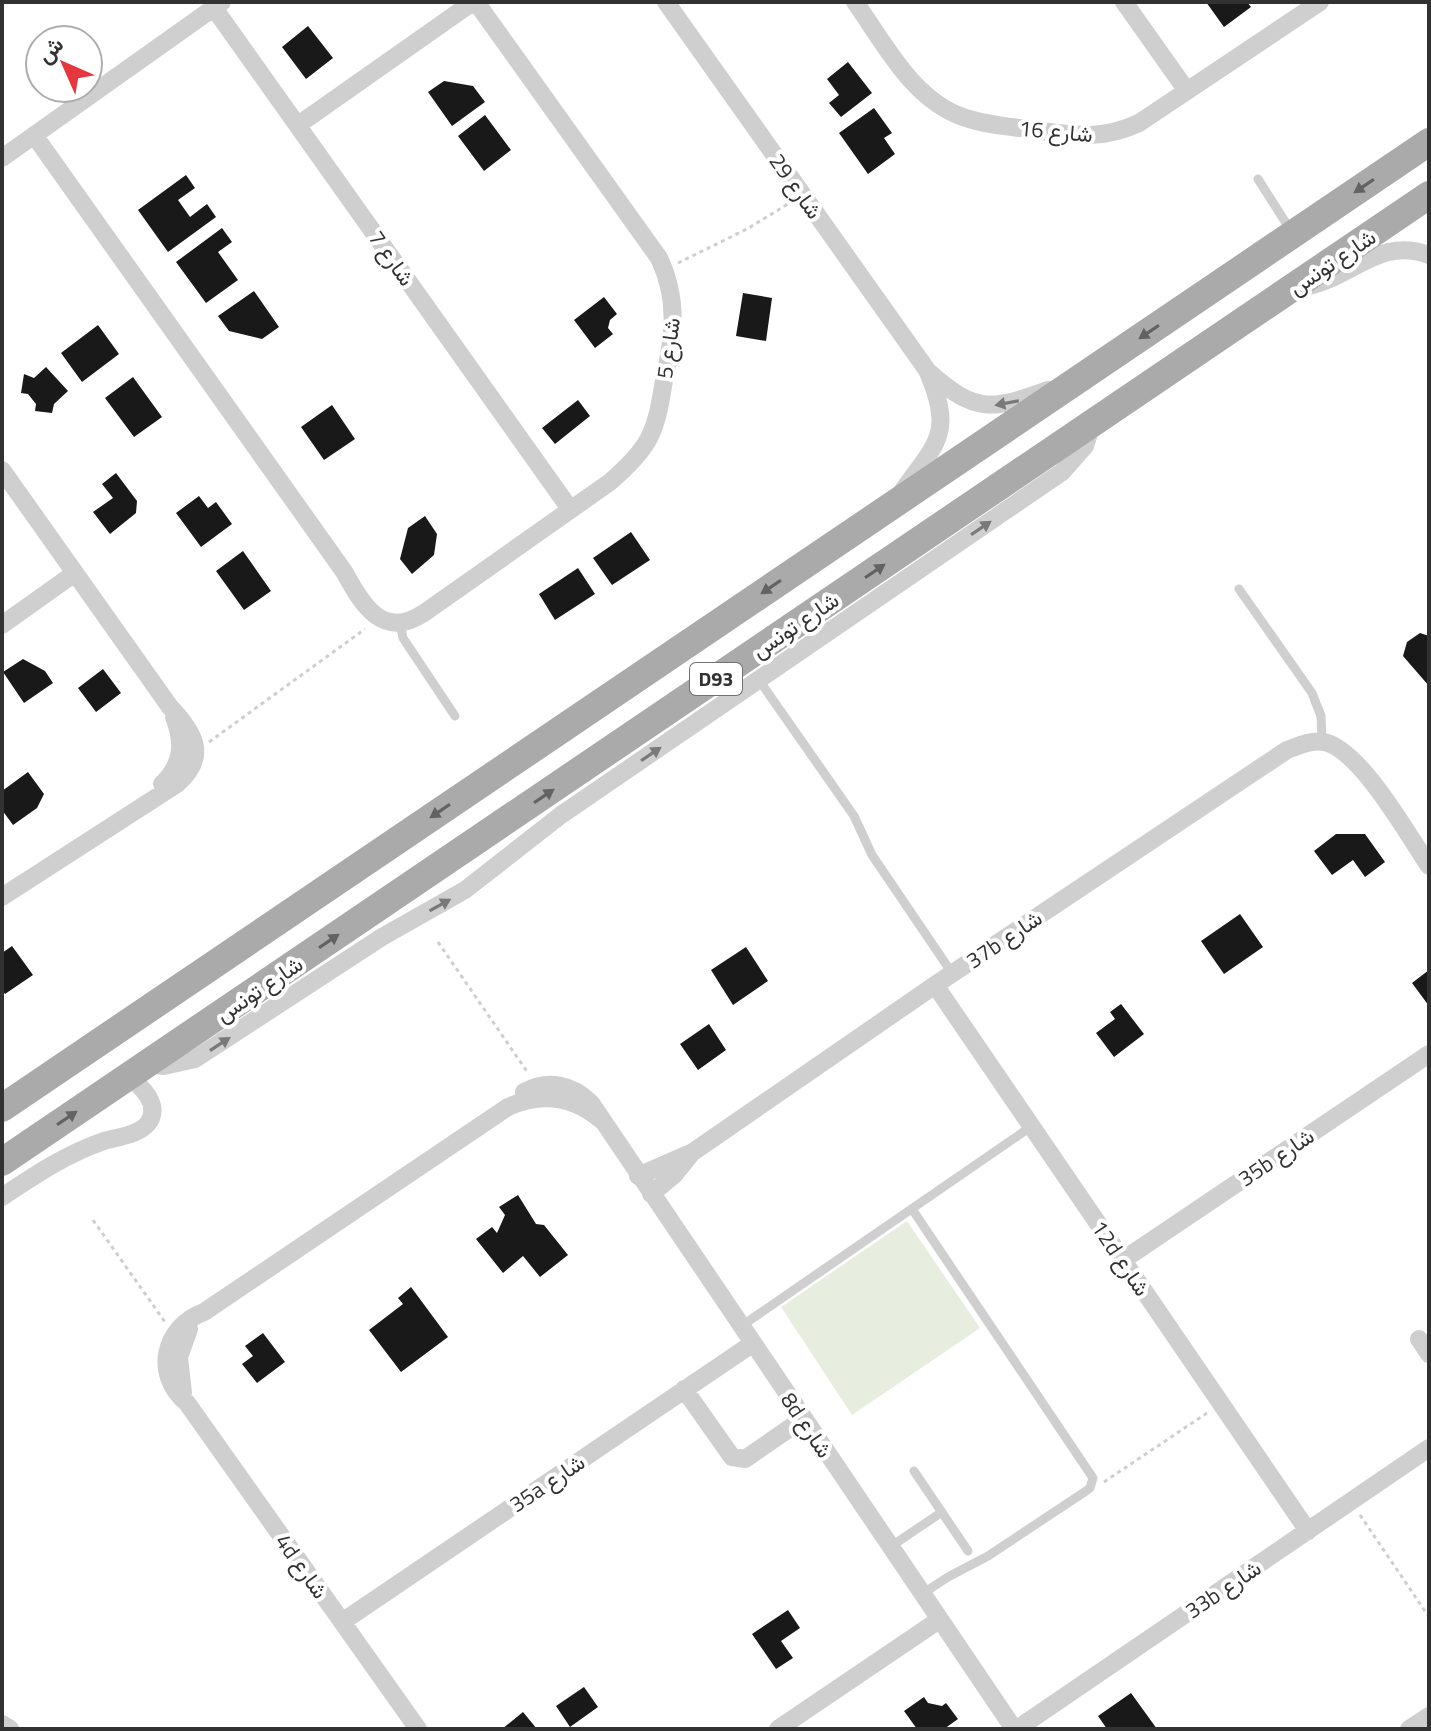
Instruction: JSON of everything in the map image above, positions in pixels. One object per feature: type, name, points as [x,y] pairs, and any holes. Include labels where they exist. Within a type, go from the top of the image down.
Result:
[{"type":"main road","name":"شارع تونس","points":[[2,1108],[1429,142]]},
{"type":"main road","name":"شارع تونس","points":[[2,1162],[1429,195]]},
{"type":"street","name":"شارع 5","points":[[298,125],[474,2],[650,244],[670,288],[674,322],[653,429],[643,448],[621,472],[570,509],[417,617],[400,622]]},
{"type":"street","name":"شارع 29","points":[[666,2],[927,370],[939,398],[940,429],[935,445],[892,505]]},
{"type":"street","name":"شارع 16","points":[[855,2],[906,75],[923,93],[947,110],[977,121],[1086,137],[1100,136],[1139,123],[1320,2]]},
{"type":"street","points":[[1124,2],[1187,91]]},
{"type":"street","name":"شارع 7","points":[[218,5],[298,125],[570,509]]},
{"type":"street","points":[[2,158],[218,5]]},
{"type":"street","name":"شارع 5","points":[[34,135],[345,573],[362,605],[379,618]]},
{"type":"street","points":[[1294,288],[1329,281],[1383,251],[1409,249],[1429,255]]},
{"type":"street","name":"شارع 29","points":[[927,370],[961,398],[992,405],[1018,401],[1081,378]]},
{"type":"street","points":[[2,1197],[59,1159],[147,1125],[152,1105],[140,1086],[138,1070],[180,1064],[210,1051],[382,937],[465,890],[561,815],[1062,472],[1085,446],[1092,424]]},
{"type":"street","points":[[2,470],[170,707],[190,729],[196,751],[183,779],[2,897]]},
{"type":"street","points":[[2,625],[75,573]]},
{"type":"street","name":"شارع 5","points":[[345,573],[373,603],[390,611],[408,611],[439,601]]},
{"type":"street","points":[[379,618],[400,622]]},
{"type":"street","points":[[149,800],[170,776],[180,756],[179,731],[170,707]]},
{"type":"street","points":[[1322,742],[1335,746],[1356,761],[1429,866]]},
{"type":"street","name":"37b شارع","points":[[638,1176],[693,1152],[1276,755],[1298,745],[1322,742]]},
{"type":"street","name":"12d شارع","points":[[935,985],[1308,1531]]},
{"type":"street","name":"35b شارع","points":[[1123,1260],[1429,1054]]},
{"type":"street","points":[[172,1356],[174,1334],[184,1323],[508,1107],[521,1094],[537,1087],[557,1091]]},
{"type":"street","points":[[508,1107],[557,1091]]},
{"type":"street","name":"8d شارع","points":[[557,1091],[601,1120],[1015,1729]]},
{"type":"street","name":"37b شارع","points":[[651,1194],[674,1175],[693,1152]]},
{"type":"street","points":[[172,1356],[204,1312]]},
{"type":"street","name":"35a شارع","points":[[342,1622],[752,1344]]},
{"type":"street","name":"4d شارع","points":[[172,1356],[166,1370],[171,1385],[187,1403],[418,1729]]},
{"type":"street","points":[[684,1389],[732,1457],[745,1459],[803,1419]]},
{"type":"street","name":"33b شارع","points":[[1015,1729],[1429,1448]]},
{"type":"street","points":[[778,1729],[939,1620]]},
{"type":"street","points":[[1409,1729],[1429,1716]]},
{"type":"street","points":[[2,1724],[10,1729]]},
{"type":"lane","points":[[1258,179],[1293,234]]},
{"type":"lane","points":[[1239,589],[1312,693],[1321,716],[1322,742]]},
{"type":"lane","points":[[400,622],[403,638],[455,716]]},
{"type":"lane","points":[[759,680],[854,816],[872,855],[952,973]]},
{"type":"lane","points":[[740,1327],[1032,1126]]},
{"type":"lane","points":[[912,1209],[1092,1473],[1093,1483],[1086,1491],[988,1556],[922,1594]]},
{"type":"lane","points":[[914,1471],[968,1551]]},
{"type":"lane","points":[[890,1547],[942,1512]]},
{"type":"path","points":[[663,267],[684,261],[803,196]]},
{"type":"path","points":[[196,751],[379,618]]},
{"type":"path","points":[[438,942],[537,1087]]},
{"type":"path","points":[[93,1220],[174,1334]]},
{"type":"path","points":[[1086,1491],[1220,1404]]},
{"type":"path","points":[[1351,1502],[1429,1617]]},
{"type":"shaded area","points":[[907,1221],[980,1328],[852,1415],[781,1307]]},
{"type":"building","points":[[1206,2],[1247,2],[1251,7],[1224,27]]},
{"type":"building","points":[[308,26],[333,58],[306,79],[282,47]]},
{"type":"building","points":[[848,62],[872,93],[841,117],[829,103],[839,95],[827,79]]},
{"type":"building","points":[[444,81],[473,86],[485,102],[452,126],[428,92]]},
{"type":"building","points":[[874,108],[892,133],[884,138],[895,154],[868,174],[839,133]]},
{"type":"building","points":[[485,115],[511,150],[484,171],[458,136]]},
{"type":"building","points":[[186,175],[195,188],[178,200],[190,217],[207,204],[216,217],[168,252],[138,210]]},
{"type":"building","points":[[222,228],[232,242],[218,252],[238,280],[206,303],[176,262]]},
{"type":"building","points":[[254,291],[279,327],[262,339],[229,331],[218,316]]},
{"type":"building","points":[[743,293],[772,298],[766,341],[736,336]]},
{"type":"building","points":[[604,297],[617,314],[610,320],[608,328],[613,334],[595,348],[574,320]]},
{"type":"building","points":[[98,325],[119,354],[82,382],[61,353]]},
{"type":"building","points":[[46,367],[68,391],[54,404],[52,413],[35,411],[36,404],[28,394],[21,393],[24,374],[34,378]]},
{"type":"building","points":[[133,377],[162,417],[134,437],[105,398]]},
{"type":"building","points":[[578,400],[590,416],[555,444],[542,428]]},
{"type":"building","points":[[332,405],[355,439],[324,460],[301,427]]},
{"type":"building","points":[[116,473],[137,501],[136,513],[110,534],[93,512],[113,498],[102,484]]},
{"type":"building","points":[[199,496],[208,508],[216,502],[232,524],[201,547],[176,513]]},
{"type":"building","points":[[425,516],[437,534],[434,555],[412,574],[400,559],[408,528]]},
{"type":"building","points":[[631,532],[650,560],[612,585],[593,558]]},
{"type":"building","points":[[243,551],[271,591],[244,610],[216,571]]},
{"type":"building","points":[[578,568],[595,594],[555,620],[539,594]]},
{"type":"building","points":[[1420,633],[1429,636],[1429,686],[1403,656],[1407,642]]},
{"type":"building","points":[[23,659],[45,671],[53,683],[24,703],[3,672]]},
{"type":"building","points":[[103,669],[121,693],[96,712],[78,688]]},
{"type":"building","points":[[28,772],[44,794],[37,808],[13,825],[2,810],[2,791]]},
{"type":"building","points":[[1336,834],[1365,834],[1385,862],[1365,877],[1353,860],[1332,875],[1314,851]]},
{"type":"building","points":[[1240,914],[1263,947],[1224,974],[1201,941]]},
{"type":"building","points":[[12,946],[33,975],[5,994],[2,990],[2,953]]},
{"type":"building","points":[[746,947],[768,981],[733,1005],[711,970]]},
{"type":"building","points":[[1429,970],[1429,1006],[1412,983]]},
{"type":"building","points":[[1121,1004],[1144,1034],[1114,1057],[1096,1033],[1115,1019],[1110,1012]]},
{"type":"building","points":[[709,1024],[726,1050],[698,1070],[680,1044]]},
{"type":"building","points":[[518,1195],[536,1224],[544,1225],[568,1255],[540,1277],[523,1256],[503,1273],[476,1239],[492,1227],[497,1233],[505,1215],[499,1207]]},
{"type":"building","points":[[411,1287],[448,1337],[401,1372],[369,1330],[403,1304],[398,1298]]},
{"type":"building","points":[[263,1333],[285,1362],[257,1383],[242,1364],[253,1356],[245,1346]]},
{"type":"building","points":[[788,1610],[800,1628],[781,1641],[793,1658],[776,1669],[752,1634]]},
{"type":"building","points":[[584,1687],[598,1707],[570,1727],[556,1706]]},
{"type":"building","points":[[1131,1693],[1157,1729],[1107,1729],[1098,1716]]},
{"type":"building","points":[[924,1697],[928,1703],[942,1706],[946,1703],[958,1719],[944,1729],[917,1729],[904,1711]]},
{"type":"building","points":[[523,1712],[537,1729],[502,1729]]}]
